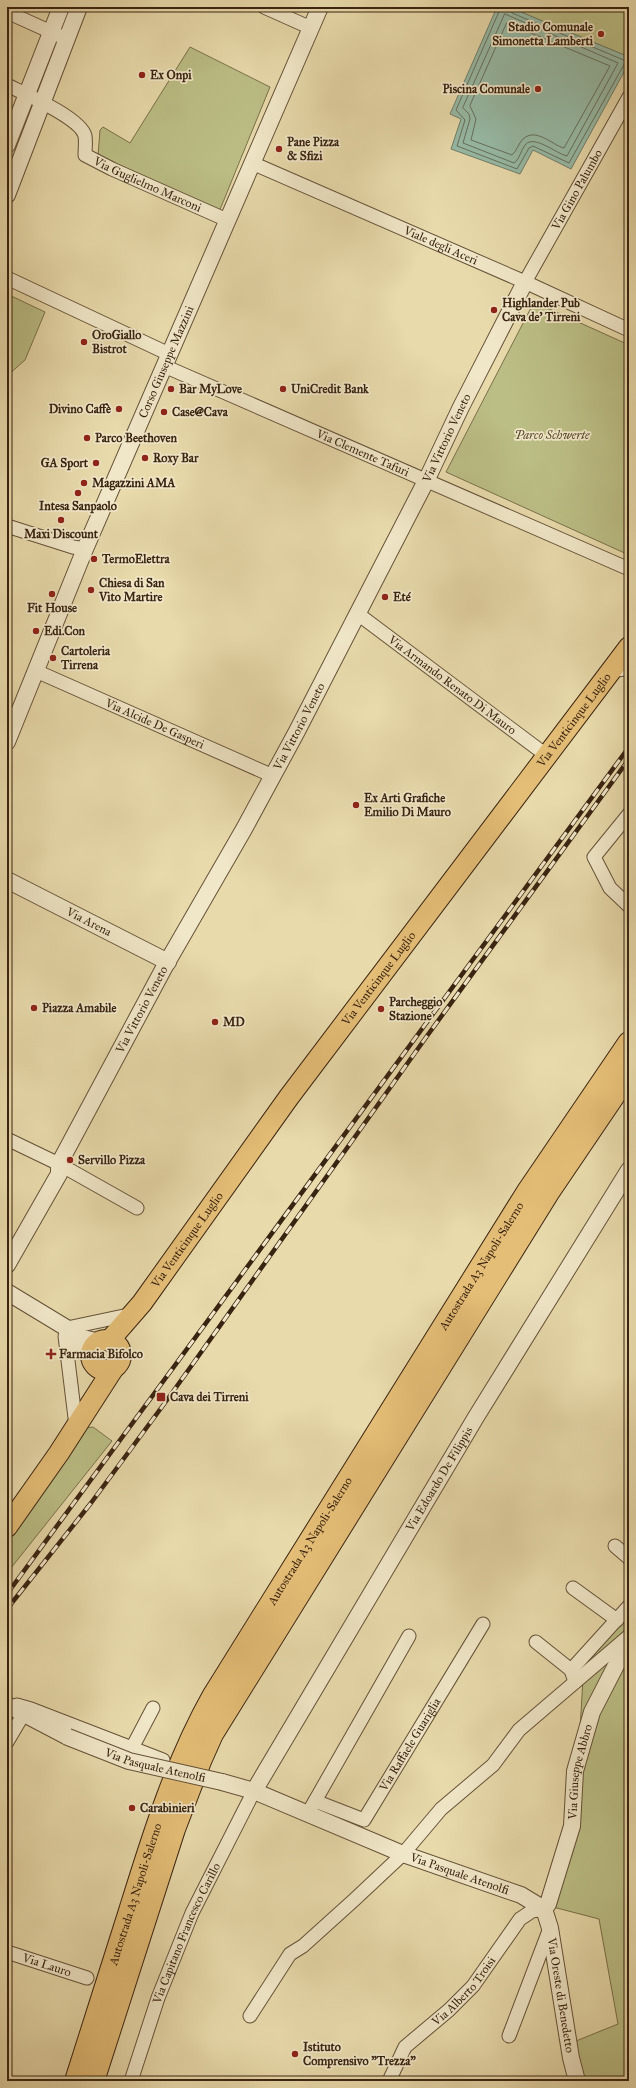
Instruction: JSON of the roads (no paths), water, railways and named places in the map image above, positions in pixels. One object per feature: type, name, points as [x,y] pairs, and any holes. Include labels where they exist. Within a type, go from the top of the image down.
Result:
[{"type":"highway","name":"Autostrada A3 Napoli-Salerno","points":[[76,2081],[142,1871],[184,1755],[198,1725],[219,1688],[527,1193],[629,1043]]},
{"type":"highway","name":"Autostrada A3 Napoli-Salerno","points":[[93,2081],[174,1829],[212,1734],[545,1198],[629,1073]]},
{"type":"main road","name":"Via Venticinque Luglio","points":[[79,1420],[90,1374],[133,1314],[289,1097],[546,755],[626,657]]},
{"type":"main road","points":[[9,1521],[79,1420]]},
{"type":"street","points":[[7,145],[61,7]]},
{"type":"street","points":[[7,195],[79,7]]},
{"type":"street","points":[[264,7],[310,28]]},
{"type":"street","name":"Corso Giuseppe Mazzini","points":[[7,742],[85,549],[320,7]]},
{"type":"street","points":[[7,12],[67,39]]},
{"type":"street","name":"Via Guglielmo Marconi","points":[[7,85],[42,101],[63,114],[81,129],[85,135],[85,155],[112,169],[227,220]]},
{"type":"street","name":"Via Gino Palumbo","points":[[525,282],[629,97]]},
{"type":"street","name":"Viale degli Aceri","points":[[252,163],[525,282],[629,330]]},
{"type":"street","name":"Via Clemente Tafuri","points":[[7,278],[166,360],[427,479],[629,568]]},
{"type":"street","name":"Via Vittorio Veneto","points":[[7,1264],[59,1174],[59,1164],[168,962],[273,776],[427,479],[461,407],[525,282]]},
{"type":"street","points":[[7,526],[73,547],[85,549]]},
{"type":"street","name":"Via Armando Renato Di Mauro","points":[[358,614],[546,755]]},
{"type":"street","name":"Via Alcide De Gasperi","points":[[36,671],[273,776]]},
{"type":"street","points":[[629,814],[594,857],[610,888],[629,906]]},
{"type":"street","name":"Via Arena","points":[[8,882],[168,962]]},
{"type":"street","points":[[7,1139],[59,1164],[137,1208]]},
{"type":"street","name":"Via Vittorio Veneto","points":[[7,1243],[52,1167],[59,1164]]},
{"type":"street","name":"Via Edoardo De Filippis","points":[[254,1791],[476,1417],[629,1170]]},
{"type":"street","points":[[7,1292],[66,1332],[79,1420]]},
{"type":"street","points":[[7,1301],[66,1332],[83,1338],[105,1355]]},
{"type":"street","points":[[66,1332],[133,1314]]},
{"type":"street","points":[[615,1546],[629,1558]]},
{"type":"street","points":[[573,1588],[617,1620]]},
{"type":"street","points":[[250,2016],[290,1954],[320,1930],[403,1854],[441,1808],[493,1765],[519,1730],[573,1676],[629,1606]]},
{"type":"street","name":"Via Raffaele Guariglia","points":[[311,1808],[364,1820],[483,1624]]},
{"type":"street","points":[[311,1808],[409,1636]]},
{"type":"street","points":[[573,1676],[629,1636]]},
{"type":"street","name":"Via Giuseppe Abbro","points":[[544,1909],[548,1904],[572,1826],[575,1771],[592,1712],[629,1640]]},
{"type":"street","points":[[536,1642],[573,1676]]},
{"type":"street","points":[[7,1704],[31,1709],[164,1760]]},
{"type":"street","name":"Via Pasquale Atenolfi","points":[[7,1704],[23,1715],[68,1737],[129,1761],[222,1782],[311,1808],[403,1854],[521,1895],[544,1909]]},
{"type":"street","points":[[132,1748],[153,1708]]},
{"type":"street","points":[[7,1742],[23,1715]]},
{"type":"street","name":"Via Capitano Francesco Carillo","points":[[131,2081],[158,1998],[192,1913],[254,1791]]},
{"type":"street","name":"Via Oreste di Benedetto","points":[[544,1909],[550,1928],[571,2058],[577,2081]]},
{"type":"street","name":"Via Alberto Troisi","points":[[389,2081],[405,2047],[449,2010],[473,1986],[520,1919],[532,1911],[544,1909]]},
{"type":"street","points":[[508,2036],[550,1928]]},
{"type":"street","name":"Via Lauro","points":[[7,1952],[87,1978]]},
{"type":"street","points":[[568,2081],[571,2058]]},
{"type":"water","name":"Piscina Comunale","points":[[497,7],[509,7],[629,57],[629,63],[571,169],[533,150],[520,174],[451,149],[461,119],[450,114]]},
{"type":"railway","points":[[7,1594],[629,747]]},
{"type":"railway","points":[[7,1609],[91,1503],[167,1400],[427,1036],[629,759]]},
{"type":"place","name":"Stadio Comunale Simonetta Lamberti","points":[[601,34]]},
{"type":"place","name":"Ex Onpi","points":[[142,75]]},
{"type":"place","name":"Piscina Comunale","points":[[538,89]]},
{"type":"place","name":"Pane Pizza & Sfizi","points":[[279,149]]},
{"type":"place","name":"Highlander Pub Cava de' Tirreni","points":[[494,310]]},
{"type":"place","name":"OroGiallo Bistrot","points":[[84,342]]},
{"type":"place","name":"Bar MyLove","points":[[171,389]]},
{"type":"place","name":"UniCredit Bank","points":[[283,389]]},
{"type":"place","name":"Divino Caffè","points":[[119,409]]},
{"type":"place","name":"Case@Cava","points":[[164,412]]},
{"type":"place","name":"Parco Beethoven","points":[[87,438]]},
{"type":"place","name":"Roxy Bar","points":[[145,458]]},
{"type":"place","name":"GA Sport","points":[[96,463]]},
{"type":"place","name":"Magazzini AMA","points":[[84,483]]},
{"type":"place","name":"Intesa Sanpaolo","points":[[78,493]]},
{"type":"place","name":"Maxi Discount","points":[[61,520]]},
{"type":"place","name":"TermoElettra","points":[[94,559]]},
{"type":"place","name":"Chiesa di San Vito Martire","points":[[91,590]]},
{"type":"place","name":"Fit House","points":[[52,594]]},
{"type":"place","name":"Eté","points":[[385,597]]},
{"type":"place","name":"Edi.Con","points":[[36,631]]},
{"type":"place","name":"Cartoleria Tirrena","points":[[53,658]]},
{"type":"place","name":"Ex Arti Grafiche Emilio Di Mauro","points":[[356,805]]},
{"type":"place","name":"Piazza Amabile","points":[[34,1008]]},
{"type":"place","name":"Parcheggio Stazione","points":[[381,1009]]},
{"type":"place","name":"MD","points":[[215,1022]]},
{"type":"place","name":"Servillo Pizza","points":[[70,1160]]},
{"type":"place","name":"Farmacia Bifolco","points":[[51,1354]]},
{"type":"place","name":"Cava dei Tirreni","points":[[161,1397]]},
{"type":"place","name":"Carabinieri","points":[[132,1808]]},
{"type":"place","name":"Istituto Comprensivo \"Trezza\"","points":[[295,2054]]},
{"type":"park label","name":"Parco Schwerte","points":[[552,435]]}]
